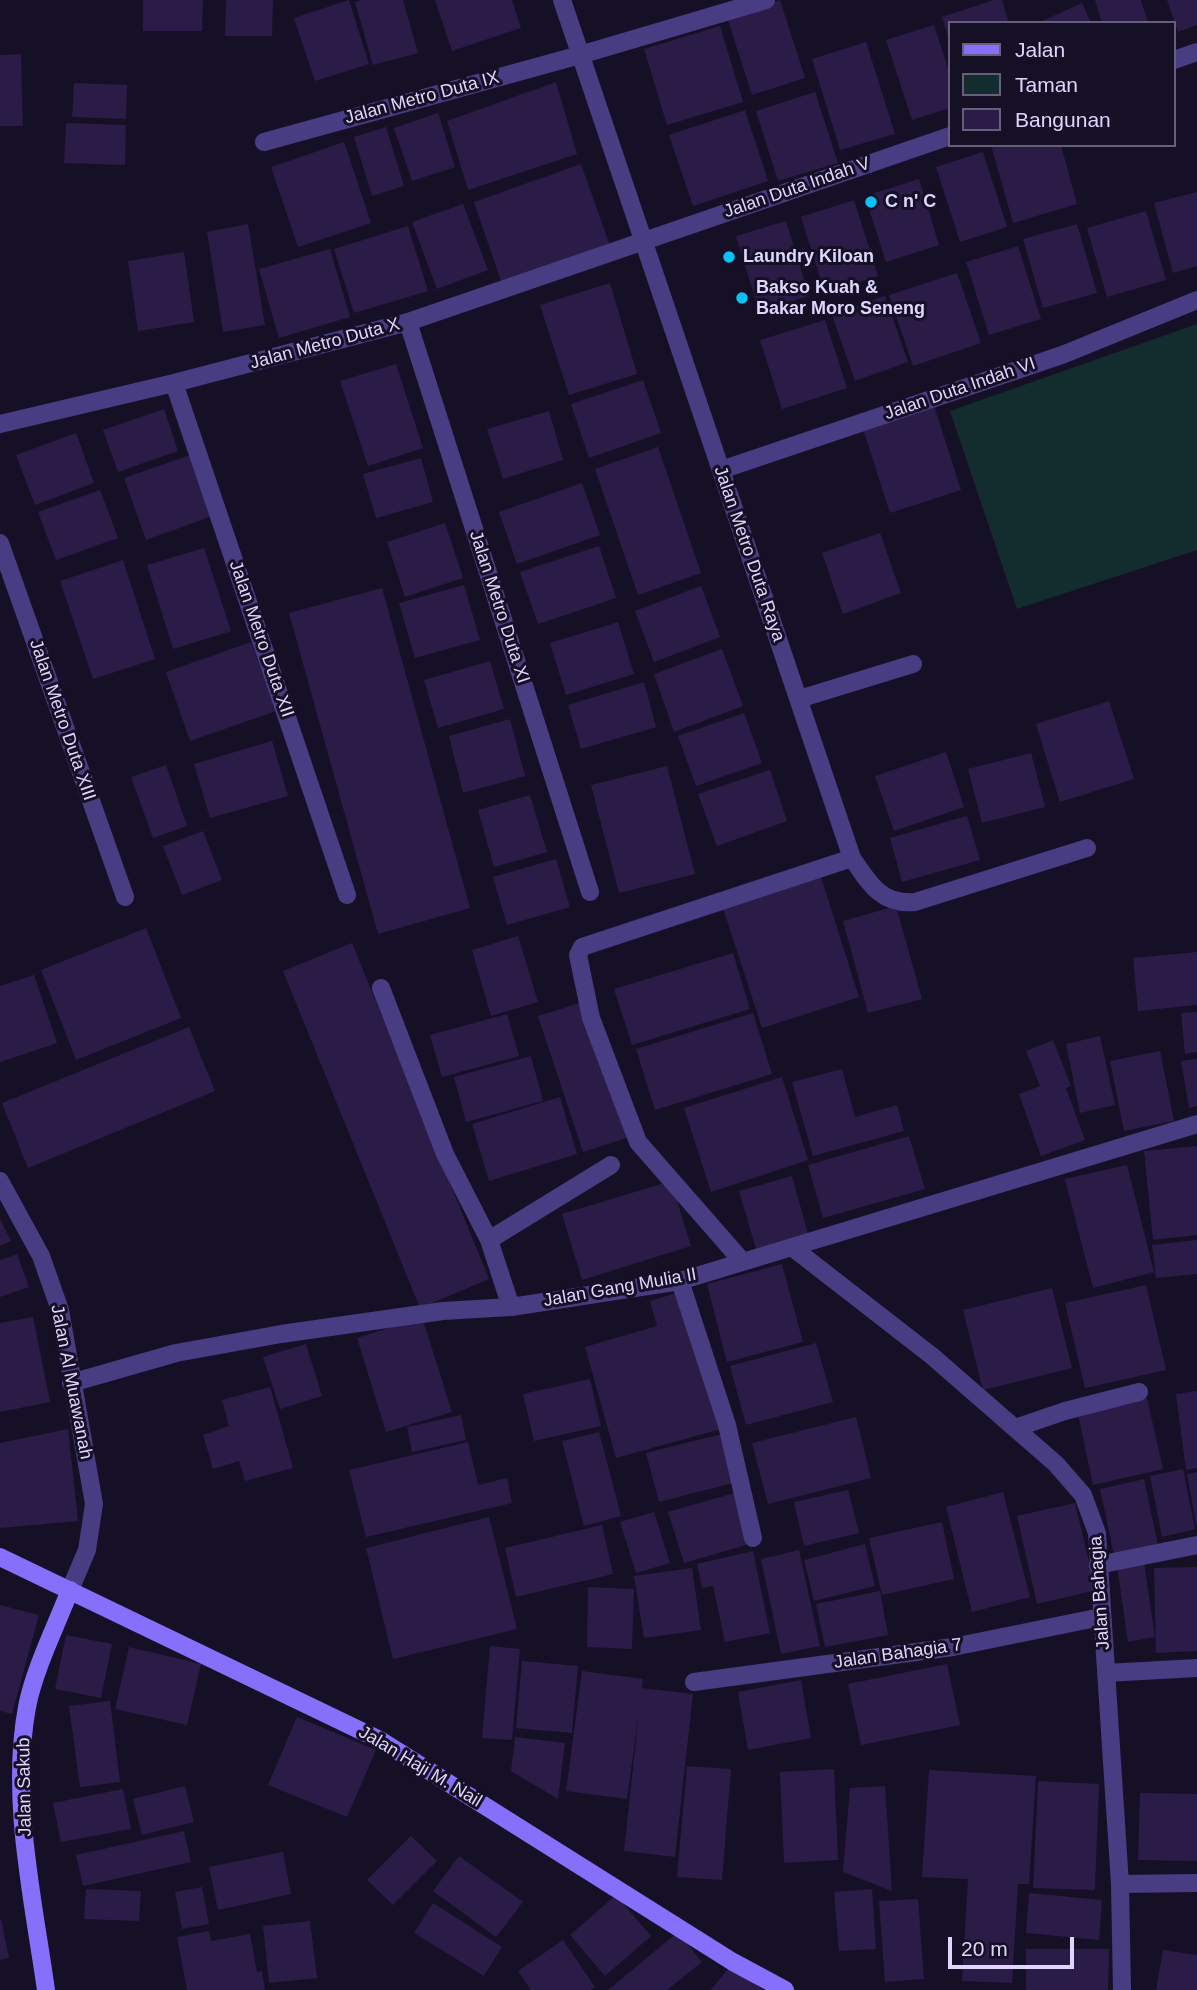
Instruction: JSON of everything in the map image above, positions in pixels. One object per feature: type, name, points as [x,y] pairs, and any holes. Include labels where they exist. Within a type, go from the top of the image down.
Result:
[{"type":"main road","name":"Jalan Haji M. Nail","points":[[0,1557],[380,1740],[733,1962],[785,1990]]},
{"type":"main road","name":"Jalan Sakub","points":[[46,1990],[22,1815],[22,1749],[28,1704],[70,1590]]},
{"type":"street","name":"Jalan Metro Duta Raya","points":[[562,0],[852,858],[876,892],[901,903],[915,902],[1087,848]]},
{"type":"street","name":"Jalan Metro Duta IX","points":[[264,142],[580,55],[766,0]]},
{"type":"street","points":[[1176,59],[1197,52]]},
{"type":"street","name":"Jalan Duta Indah V","points":[[643,240],[948,137]]},
{"type":"street","name":"Jalan Metro Duta X","points":[[0,424],[174,383],[408,322],[643,240]]},
{"type":"street","name":"Jalan Duta Indah VI","points":[[720,470],[1062,355],[1197,300]]},
{"type":"street","name":"Jalan Metro Duta XI","points":[[408,322],[590,892]]},
{"type":"street","name":"Jalan Metro Duta XII","points":[[174,383],[347,895]]},
{"type":"street","name":"Jalan Metro Duta XIII","points":[[0,543],[125,897]]},
{"type":"street","points":[[799,699],[913,664]]},
{"type":"street","points":[[742,1261],[638,1142],[591,1018],[578,955],[583,947],[852,858]]},
{"type":"street","points":[[381,988],[444,1154],[489,1240],[511,1307]]},
{"type":"street","name":"Jalan Gang Mulia II","points":[[71,1383],[176,1353],[281,1334],[443,1311],[511,1307],[680,1281],[1197,1124]]},
{"type":"street","points":[[489,1240],[611,1165]]},
{"type":"street","name":"Jalan Al Muawanah","points":[[0,1181],[41,1256],[60,1310],[94,1504],[87,1550],[70,1590]]},
{"type":"street","name":"Jalan Bahagia","points":[[793,1248],[932,1356],[1056,1464],[1083,1495],[1097,1533],[1120,1884],[1122,1990]]},
{"type":"street","points":[[680,1281],[727,1425],[753,1538]]},
{"type":"street","points":[[1015,1428],[1139,1392]]},
{"type":"street","points":[[1098,1565],[1197,1545]]},
{"type":"street","name":"Jalan Bahagia 7","points":[[694,1682],[953,1647],[1101,1617]]},
{"type":"street","points":[[1105,1673],[1197,1668]]},
{"type":"street","points":[[1120,1884],[1197,1883]]},
{"type":"green space","points":[[1197,324],[1197,550],[1017,609],[950,411]]},
{"type":"building","points":[[143,0],[203,0],[202,31],[143,31]]},
{"type":"building","points":[[226,0],[273,0],[272,36],[225,36]]},
{"type":"building","points":[[349,0],[369,64],[315,81],[294,18]]},
{"type":"building","points":[[403,0],[418,53],[373,65],[355,2]]},
{"type":"building","points":[[435,0],[512,0],[521,28],[452,51]]},
{"type":"building","points":[[780,0],[805,78],[752,95],[727,17]]},
{"type":"building","points":[[994,0],[1002,0],[1008,21],[948,21],[948,36],[942,17]]},
{"type":"building","points":[[1095,0],[1141,0],[1147,21],[1101,21]]},
{"type":"building","points":[[1167,0],[1197,0],[1197,25],[1178,32]]},
{"type":"building","points":[[1082,3],[1090,21],[1042,21]]},
{"type":"building","points":[[934,25],[948,69],[948,109],[912,120],[886,40]]},
{"type":"building","points":[[720,26],[743,102],[667,125],[644,49]]},
{"type":"building","points":[[866,42],[895,134],[840,150],[812,59]]},
{"type":"building","points":[[21,54],[23,126],[0,126],[0,55]]},
{"type":"building","points":[[556,82],[577,154],[468,190],[447,121]]},
{"type":"building","points":[[74,83],[127,85],[126,119],[72,117]]},
{"type":"building","points":[[815,92],[838,163],[778,181],[756,111]]},
{"type":"building","points":[[745,110],[768,181],[693,206],[669,135]]},
{"type":"building","points":[[438,113],[455,167],[412,181],[394,128]]},
{"type":"building","points":[[66,123],[126,125],[125,165],[64,163]]},
{"type":"building","points":[[386,127],[404,186],[372,196],[354,137]]},
{"type":"building","points":[[344,142],[371,223],[298,247],[271,167]]},
{"type":"building","points":[[992,147],[1062,147],[1077,204],[1013,223]]},
{"type":"building","points":[[983,152],[1007,227],[960,242],[936,167]]},
{"type":"building","points":[[581,164],[610,246],[502,284],[474,202]]},
{"type":"building","points":[[919,179],[939,245],[886,262],[865,196]]},
{"type":"building","points":[[1197,192],[1197,266],[1173,273],[1154,203]]},
{"type":"building","points":[[854,200],[878,276],[825,293],[801,217]]},
{"type":"building","points":[[463,204],[488,270],[437,289],[412,222]]},
{"type":"building","points":[[1146,211],[1166,280],[1107,297],[1087,228]]},
{"type":"building","points":[[786,221],[809,296],[759,311],[736,236]]},
{"type":"building","points":[[248,224],[265,325],[223,332],[207,232]]},
{"type":"building","points":[[1077,224],[1097,293],[1043,308],[1023,239]]},
{"type":"building","points":[[408,226],[428,291],[354,313],[334,249]]},
{"type":"building","points":[[1018,246],[1041,319],[989,335],[966,262]]},
{"type":"building","points":[[330,249],[350,317],[279,338],[259,269]]},
{"type":"building","points":[[184,252],[194,322],[138,331],[128,261]]},
{"type":"building","points":[[957,273],[981,343],[913,366],[889,295]]},
{"type":"building","points":[[610,283],[637,374],[569,395],[540,305]]},
{"type":"building","points":[[885,296],[908,362],[855,381],[832,315]]},
{"type":"building","points":[[825,320],[847,388],[782,409],[760,340]]},
{"type":"building","points":[[396,364],[423,448],[368,466],[340,381]]},
{"type":"building","points":[[643,380],[661,433],[589,458],[571,404]]},
{"type":"building","points":[[934,406],[961,490],[890,513],[863,429]]},
{"type":"building","points":[[164,409],[178,451],[118,472],[103,430]]},
{"type":"building","points":[[549,411],[563,460],[503,479],[487,429]]},
{"type":"building","points":[[76,433],[94,483],[35,505],[16,455]]},
{"type":"building","points":[[658,447],[701,573],[638,595],[595,469]]},
{"type":"building","points":[[190,455],[212,516],[146,540],[124,478]]},
{"type":"building","points":[[421,458],[433,502],[376,518],[363,474]]},
{"type":"building","points":[[582,483],[600,535],[517,564],[499,512]]},
{"type":"building","points":[[100,490],[118,538],[56,560],[38,512]]},
{"type":"building","points":[[445,523],[463,578],[405,597],[387,542]]},
{"type":"building","points":[[880,533],[901,593],[843,614],[822,553]]},
{"type":"building","points":[[599,546],[616,598],[538,624],[520,572]]},
{"type":"building","points":[[204,548],[231,631],[173,649],[147,565]]},
{"type":"building","points":[[123,560],[155,659],[93,679],[60,581]]},
{"type":"building","points":[[464,585],[480,640],[415,658],[399,603]]},
{"type":"building","points":[[701,586],[720,637],[654,662],[635,611]]},
{"type":"building","points":[[382,588],[470,908],[378,934],[289,613]]},
{"type":"building","points":[[618,622],[634,674],[566,695],[550,643]]},
{"type":"building","points":[[251,642],[276,711],[190,741],[166,672]]},
{"type":"building","points":[[722,649],[743,706],[674,732],[654,674]]},
{"type":"building","points":[[490,661],[504,709],[438,728],[424,680]]},
{"type":"building","points":[[644,682],[656,727],[581,749],[568,705]]},
{"type":"building","points":[[1109,701],[1134,779],[1060,802],[1036,724]]},
{"type":"building","points":[[744,713],[762,763],[696,786],[678,736]]},
{"type":"building","points":[[510,719],[525,776],[463,793],[449,736]]},
{"type":"building","points":[[272,741],[288,796],[210,818],[194,764]]},
{"type":"building","points":[[946,752],[964,807],[894,831],[875,776]]},
{"type":"building","points":[[1031,753],[1045,807],[982,823],[968,769]]},
{"type":"building","points":[[166,765],[187,826],[153,838],[131,777]]},
{"type":"building","points":[[667,766],[695,874],[619,893],[591,785]]},
{"type":"building","points":[[770,770],[787,821],[717,846],[698,794]]},
{"type":"building","points":[[530,795],[547,852],[494,867],[478,810]]},
{"type":"building","points":[[967,816],[980,860],[902,882],[890,838]]},
{"type":"building","points":[[203,831],[222,880],[182,895],[163,846]]},
{"type":"building","points":[[556,859],[570,907],[507,925],[493,877]]},
{"type":"building","points":[[821,877],[859,997],[762,1028],[723,908]]},
{"type":"building","points":[[896,906],[922,999],[868,1013],[843,921]]},
{"type":"building","points":[[146,928],[181,1018],[76,1060],[41,970]]},
{"type":"building","points":[[518,936],[538,1002],[491,1016],[472,950]]},
{"type":"building","points":[[352,943],[489,1279],[420,1308],[283,971]]},
{"type":"building","points":[[1197,952],[1197,1005],[1138,1011],[1133,958]]},
{"type":"building","points":[[733,953],[750,1009],[632,1045],[614,989]]},
{"type":"building","points":[[34,975],[57,1043],[0,1062],[0,986]]},
{"type":"building","points":[[586,1001],[630,1137],[583,1152],[538,1016]]},
{"type":"building","points":[[1197,1012],[1197,1052],[1185,1054],[1181,1013]]},
{"type":"building","points":[[753,1013],[772,1074],[655,1110],[636,1049]]},
{"type":"building","points":[[507,1014],[519,1056],[442,1077],[430,1035]]},
{"type":"building","points":[[189,1027],[215,1091],[28,1168],[2,1103]]},
{"type":"building","points":[[1100,1036],[1115,1105],[1080,1113],[1066,1044]]},
{"type":"building","points":[[1053,1040],[1071,1086],[1066,1088],[1085,1140],[1041,1156],[1019,1094],[1040,1086],[1026,1051]]},
{"type":"building","points":[[1160,1051],[1174,1121],[1124,1131],[1110,1061]]},
{"type":"building","points":[[531,1056],[543,1101],[466,1122],[454,1077]]},
{"type":"building","points":[[1197,1059],[1197,1106],[1189,1108],[1181,1061]]},
{"type":"building","points":[[842,1069],[855,1117],[897,1105],[904,1131],[813,1156],[792,1082]]},
{"type":"building","points":[[782,1077],[808,1160],[711,1192],[684,1108]]},
{"type":"building","points":[[560,1097],[577,1154],[489,1181],[472,1124]]},
{"type":"building","points":[[909,1136],[925,1189],[823,1218],[808,1165]]},
{"type":"building","points":[[1197,1146],[1197,1235],[1153,1240],[1144,1151]]},
{"type":"building","points":[[1127,1165],[1154,1272],[1093,1288],[1065,1179]]},
{"type":"building","points":[[792,1176],[808,1234],[756,1249],[739,1191]]},
{"type":"building","points":[[671,1181],[691,1246],[582,1280],[562,1214]]},
{"type":"building","points":[[0,1219],[11,1241],[0,1246]]},
{"type":"building","points":[[1197,1240],[1197,1274],[1156,1278],[1152,1245]]},
{"type":"building","points":[[17,1254],[29,1287],[0,1297],[0,1260]]},
{"type":"building","points":[[782,1264],[803,1342],[727,1362],[707,1284]]},
{"type":"building","points":[[1146,1285],[1166,1370],[1085,1388],[1065,1303]]},
{"type":"building","points":[[1052,1288],[1072,1368],[983,1390],[963,1310]]},
{"type":"building","points":[[683,1291],[721,1429],[616,1458],[585,1347],[657,1326],[650,1301]]},
{"type":"building","points":[[33,1317],[50,1402],[0,1412],[0,1323]]},
{"type":"building","points":[[422,1317],[452,1412],[386,1432],[357,1338]]},
{"type":"building","points":[[816,1343],[833,1402],[746,1425],[730,1366]]},
{"type":"building","points":[[306,1344],[322,1396],[280,1409],[263,1357]]},
{"type":"building","points":[[590,1379],[601,1426],[534,1441],[523,1394]]},
{"type":"building","points":[[270,1387],[293,1468],[245,1481],[239,1461],[213,1469],[203,1435],[229,1426],[222,1400]]},
{"type":"building","points":[[1197,1391],[1197,1468],[1186,1470],[1176,1394]]},
{"type":"building","points":[[1147,1398],[1163,1469],[1093,1485],[1078,1414]]},
{"type":"building","points":[[461,1415],[466,1440],[412,1452],[407,1427]]},
{"type":"building","points":[[856,1417],[871,1478],[768,1504],[752,1443]]},
{"type":"building","points":[[68,1429],[78,1521],[0,1528],[0,1443]]},
{"type":"building","points":[[599,1432],[621,1516],[584,1526],[562,1441]]},
{"type":"building","points":[[726,1433],[737,1482],[659,1502],[646,1453]]},
{"type":"building","points":[[468,1442],[478,1485],[507,1478],[512,1503],[366,1537],[349,1470]]},
{"type":"building","points":[[1183,1469],[1195,1529],[1162,1537],[1150,1476]]},
{"type":"building","points":[[1197,1472],[1197,1524],[1196,1524],[1187,1474]]},
{"type":"building","points":[[1144,1479],[1158,1545],[1114,1555],[1100,1489]]},
{"type":"building","points":[[848,1490],[859,1533],[804,1546],[794,1502]]},
{"type":"building","points":[[1003,1492],[1030,1597],[972,1612],[946,1507]]},
{"type":"building","points":[[734,1493],[749,1544],[684,1563],[668,1512]]},
{"type":"building","points":[[1075,1503],[1096,1590],[1037,1604],[1017,1516]]},
{"type":"building","points":[[654,1512],[670,1563],[636,1573],[620,1522]]},
{"type":"building","points":[[489,1517],[517,1629],[393,1659],[366,1548]]},
{"type":"building","points":[[942,1522],[954,1579],[882,1595],[869,1538]]},
{"type":"building","points":[[602,1525],[613,1574],[516,1597],[505,1548]]},
{"type":"building","points":[[865,1544],[875,1586],[814,1601],[804,1560]]},
{"type":"building","points":[[799,1550],[820,1646],[781,1654],[761,1559]]},
{"type":"building","points":[[753,1551],[770,1633],[725,1642],[713,1586],[702,1588],[697,1564]]},
{"type":"building","points":[[1144,1563],[1155,1637],[1128,1642],[1117,1566]]},
{"type":"building","points":[[1197,1567],[1197,1651],[1156,1653],[1154,1568]]},
{"type":"building","points":[[692,1568],[701,1630],[644,1638],[634,1576]]},
{"type":"building","points":[[588,1587],[634,1589],[632,1649],[587,1647]]},
{"type":"building","points":[[880,1591],[888,1635],[825,1647],[816,1604]]},
{"type":"building","points":[[0,1605],[39,1615],[12,1714],[0,1711]]},
{"type":"building","points":[[66,1635],[112,1644],[101,1698],[55,1689]]},
{"type":"building","points":[[490,1646],[520,1649],[512,1740],[482,1738]]},
{"type":"building","points":[[129,1647],[201,1664],[187,1725],[115,1709]]},
{"type":"building","points":[[522,1661],[578,1666],[572,1733],[516,1728]]},
{"type":"building","points":[[947,1664],[960,1725],[861,1745],[848,1684]]},
{"type":"building","points":[[582,1671],[643,1679],[642,1688],[693,1694],[675,1857],[624,1851],[639,1712],[627,1799],[566,1791]]},
{"type":"building","points":[[801,1680],[811,1738],[748,1750],[738,1692]]},
{"type":"building","points":[[110,1701],[120,1782],[80,1787],[69,1706]]},
{"type":"building","points":[[297,1717],[376,1750],[347,1817],[268,1785]]},
{"type":"building","points":[[515,1737],[565,1743],[558,1799],[511,1771]]},
{"type":"building","points":[[687,1766],[731,1769],[722,1880],[677,1877]]},
{"type":"building","points":[[834,1769],[838,1860],[784,1863],[780,1772]]},
{"type":"building","points":[[929,1770],[1036,1776],[1029,1884],[1018,1884],[1012,1983],[962,1981],[968,1879],[922,1877]]},
{"type":"building","points":[[1038,1781],[1099,1784],[1095,1890],[1033,1888]]},
{"type":"building","points":[[185,1786],[194,1822],[142,1835],[133,1799]]},
{"type":"building","points":[[885,1786],[892,1891],[843,1872],[850,1788]]},
{"type":"building","points":[[123,1789],[131,1829],[61,1842],[53,1803]]},
{"type":"building","points":[[1140,1793],[1197,1794],[1197,1861],[1138,1860]]},
{"type":"building","points":[[184,1831],[191,1862],[83,1886],[76,1855]]},
{"type":"building","points":[[411,1836],[437,1861],[393,1905],[367,1880]]},
{"type":"building","points":[[283,1852],[291,1894],[218,1910],[209,1867]]},
{"type":"building","points":[[459,1856],[523,1902],[496,1937],[433,1891]]},
{"type":"building","points":[[202,1887],[209,1924],[182,1929],[175,1892]]},
{"type":"building","points":[[86,1889],[141,1891],[139,1921],[84,1919]]},
{"type":"building","points":[[872,1889],[876,1949],[839,1951],[834,1892]]},
{"type":"building","points":[[1029,1893],[1102,1900],[1099,1940],[1026,1933]]},
{"type":"building","points":[[616,1895],[651,1936],[605,1976],[570,1935]]},
{"type":"building","points":[[918,1899],[924,1979],[885,1982],[879,1901]]},
{"type":"building","points":[[433,1903],[502,1947],[484,1976],[414,1933]]},
{"type":"building","points":[[0,1920],[9,1958],[0,1960]]},
{"type":"building","points":[[310,1921],[317,1978],[269,1983],[263,1926]]},
{"type":"building","points":[[209,1931],[211,1941],[250,1934],[257,1972],[262,1971],[265,1990],[187,1990],[177,1937]]},
{"type":"building","points":[[678,1932],[702,1962],[667,1990],[608,1990]]},
{"type":"building","points":[[563,1940],[595,1987],[590,1990],[531,1990],[518,1971]]},
{"type":"building","points":[[1026,1949],[1109,1949],[1108,1990],[1026,1990]]},
{"type":"building","points":[[1163,1950],[1197,1955],[1197,1990],[1156,1990]]},
{"type":"building","points":[[731,1965],[763,1990],[711,1990]]},
{"type":"place","name":"C n' C","points":[[871,202]]},
{"type":"place","name":"Laundry Kiloan","points":[[729,257]]},
{"type":"place","name":"Bakso Kuah & Bakar Moro Seneng","points":[[742,298]]}]
